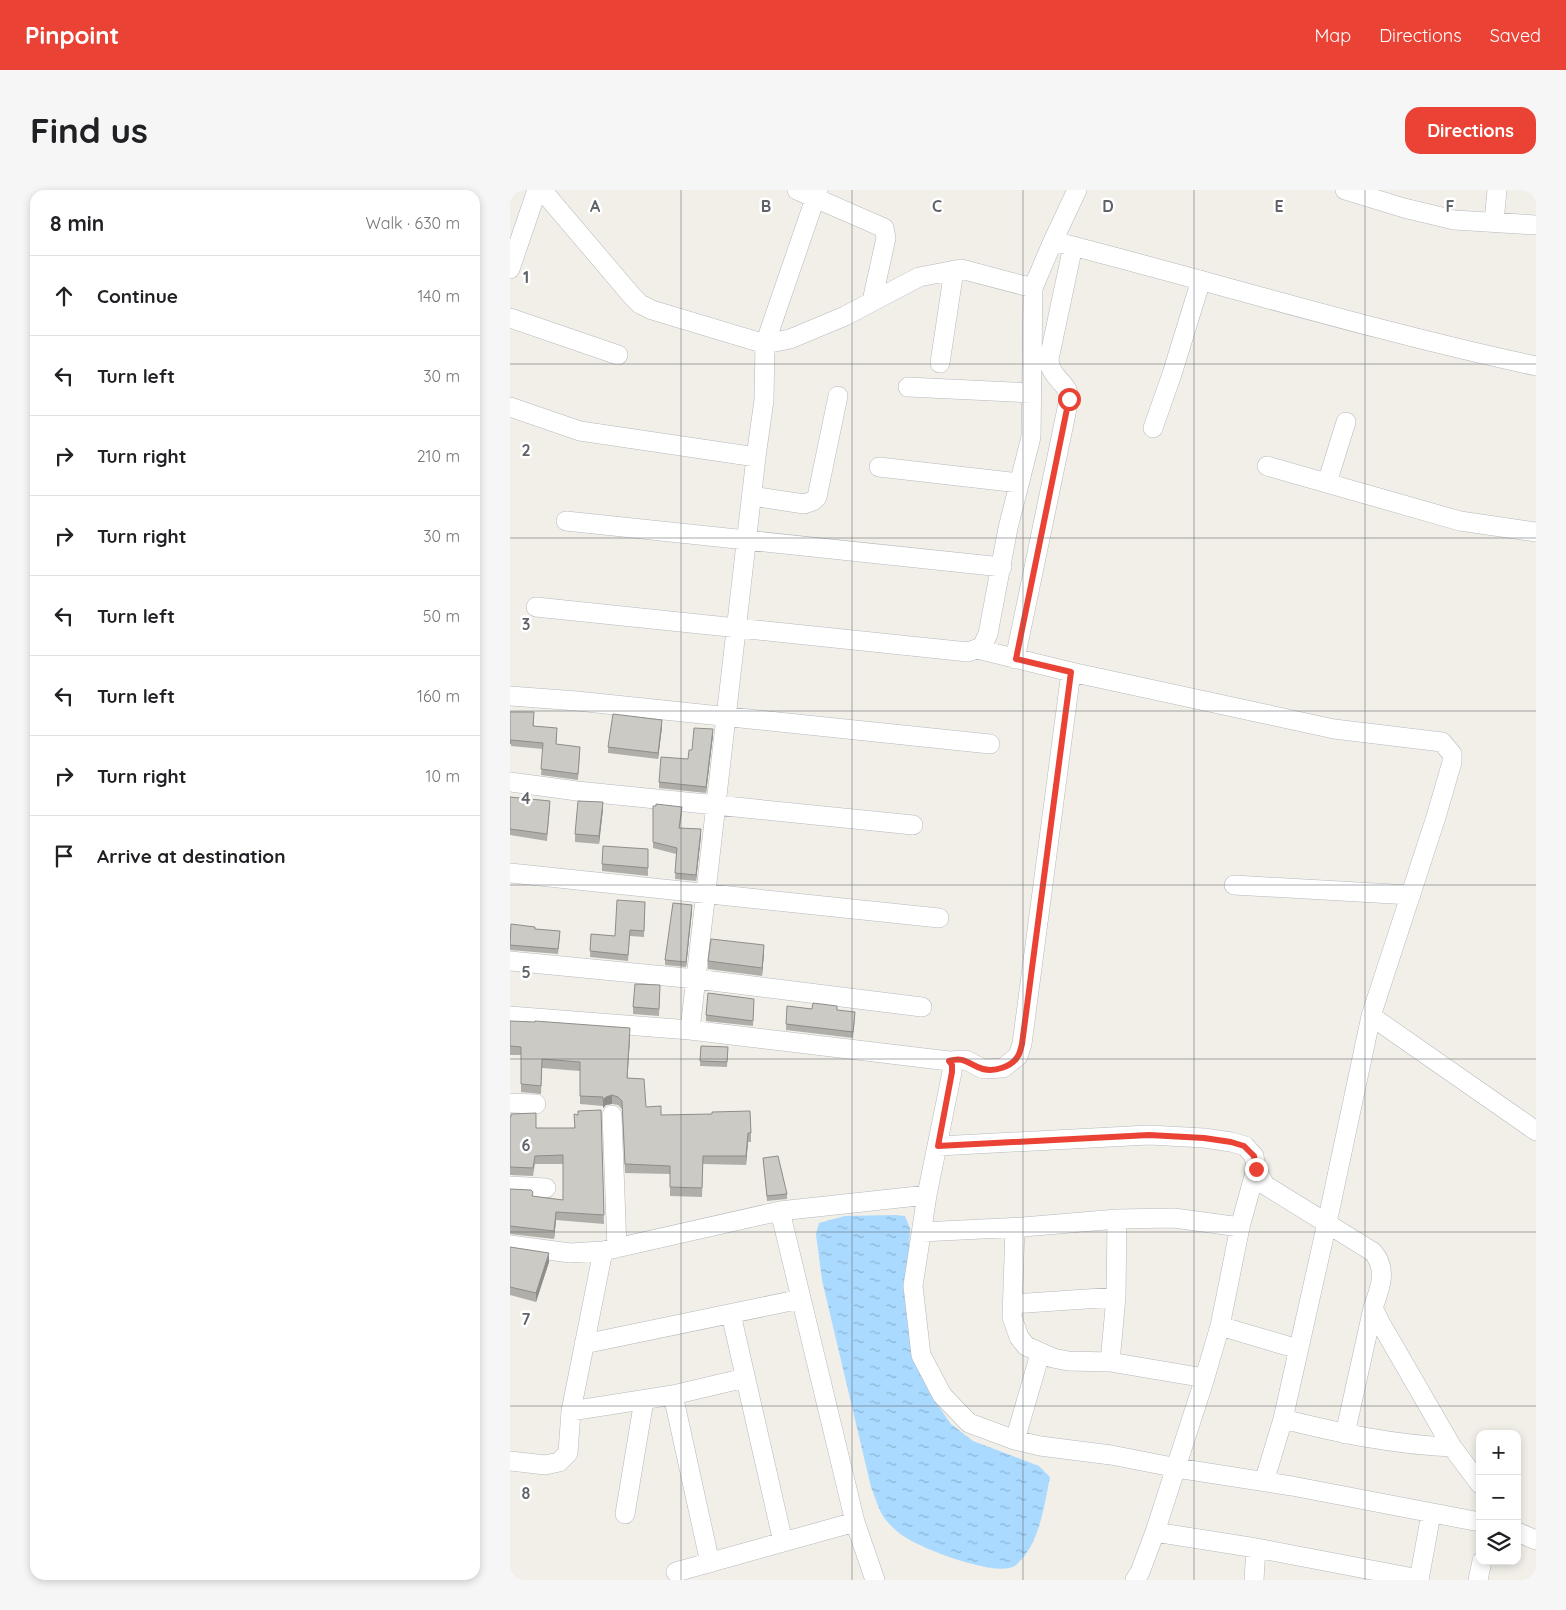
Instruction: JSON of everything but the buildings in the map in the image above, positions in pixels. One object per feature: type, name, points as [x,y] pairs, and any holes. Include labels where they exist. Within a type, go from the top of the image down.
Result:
[{"type":"street","points":[[510,269],[515,235],[537,190]]},
{"type":"street","points":[[542,190],[614,277],[640,304],[652,310],[765,344],[790,339],[845,316],[919,277],[962,269],[1033,288]]},
{"type":"street","points":[[797,190],[817,194],[884,228],[886,238],[872,301]]},
{"type":"street","points":[[536,608],[968,652],[982,647],[987,641],[1008,528],[1031,437],[1033,288],[1052,241],[1077,190]]},
{"type":"street","points":[[1345,190],[1404,208],[1454,220],[1536,225]]},
{"type":"street","points":[[1494,222],[1498,190]]},
{"type":"street","points":[[690,1030],[764,400],[765,344],[817,194]]},
{"type":"street","points":[[1052,241],[1376,328],[1487,356],[1536,366]]},
{"type":"street","points":[[1016,659],[1069,399],[1066,387],[1052,373],[1049,359],[1073,246]]},
{"type":"street","points":[[940,363],[954,270]]},
{"type":"street","points":[[1153,428],[1201,280]]},
{"type":"street","points":[[510,318],[618,355]]},
{"type":"street","points":[[908,387],[1032,393]]},
{"type":"street","points":[[752,496],[804,504],[814,501],[817,497],[838,396]]},
{"type":"street","points":[[510,408],[580,431],[756,457]]},
{"type":"street","points":[[1327,483],[1346,422]]},
{"type":"street","points":[[1268,466],[1460,521],[1536,532]]},
{"type":"street","points":[[879,467],[1019,483]]},
{"type":"street","points":[[566,521],[1002,567]]},
{"type":"street","points":[[977,649],[1071,672],[1334,729],[1442,742],[1452,754],[1452,762],[1371,1016],[1283,1419],[1264,1482]]},
{"type":"street","points":[[510,1016],[690,1030],[949,1061],[960,1059],[983,1069],[1003,1068],[1018,1056],[1022,1044],[1071,672]]},
{"type":"street","points":[[510,696],[990,744]]},
{"type":"street","points":[[510,782],[577,791],[913,824]]},
{"type":"street","points":[[510,874],[939,918]]},
{"type":"street","points":[[1234,885],[1410,895]]},
{"type":"street","points":[[510,961],[696,979],[922,1007]]},
{"type":"street","points":[[1371,1016],[1536,1132]]},
{"type":"street","points":[[949,1061],[952,1065],[952,1072],[927,1196],[913,1286],[921,1355],[942,1395],[969,1422],[1015,1440],[1040,1446],[1111,1455],[1302,1488],[1476,1521]]},
{"type":"street","points":[[510,1102],[536,1104]]},
{"type":"street","points":[[510,1461],[545,1465],[559,1462],[568,1453],[571,1411],[584,1344],[610,1250],[612,1114]]},
{"type":"street","points":[[938,1146],[1149,1135],[1204,1138],[1244,1146],[1254,1156],[1256,1169],[1265,1185],[1373,1252],[1379,1258],[1383,1274],[1345,1434]]},
{"type":"street","points":[[1135,1580],[1140,1572],[1155,1532],[1205,1378],[1220,1326],[1240,1227],[1256,1169]]},
{"type":"street","points":[[510,1186],[546,1188]]},
{"type":"street","points":[[510,1245],[570,1254],[610,1250],[780,1211],[927,1196]]},
{"type":"street","points":[[780,1211],[855,1522],[875,1580]]},
{"type":"street","points":[[921,1232],[1015,1228],[1117,1219],[1174,1218],[1240,1227]]},
{"type":"street","points":[[1110,1362],[1116,1297],[1117,1219]]},
{"type":"street","points":[[1015,1228],[1012,1317],[1019,1337],[1026,1346],[1040,1354],[1068,1361],[1110,1362],[1205,1378]]},
{"type":"street","points":[[1012,1304],[1116,1297]]},
{"type":"street","points":[[584,1344],[801,1299]]},
{"type":"street","points":[[1374,1308],[1381,1324],[1452,1447],[1476,1479]]},
{"type":"street","points":[[731,1314],[783,1542]]},
{"type":"street","points":[[1220,1326],[1298,1349]]},
{"type":"street","points":[[1015,1440],[1040,1354]]},
{"type":"street","points":[[571,1411],[674,1395],[745,1378]]},
{"type":"street","points":[[674,1395],[710,1562]]},
{"type":"street","points":[[625,1514],[644,1400]]},
{"type":"street","points":[[1283,1419],[1345,1434],[1422,1446],[1452,1447]]},
{"type":"street","points":[[1155,1532],[1256,1548],[1419,1580],[1431,1514]]},
{"type":"street","points":[[676,1572],[855,1522]]},
{"type":"street","points":[[1521,1534],[1536,1540]]},
{"type":"street","points":[[1254,1580],[1256,1548]]},
{"type":"street","points":[[1478,1580],[1481,1565]]},
{"type":"water","points":[[845,1216],[905,1216],[910,1228],[909,1253],[903,1286],[916,1359],[930,1394],[951,1424],[973,1441],[1039,1466],[1050,1477],[1036,1536],[1031,1546],[1016,1565],[1007,1568],[994,1568],[961,1561],[943,1555],[905,1537],[885,1519],[871,1487],[822,1280],[816,1234],[819,1223]]},
{"type":"route","points":[[1069,399],[1016,659],[1071,672],[1022,1044],[1018,1056],[1003,1068],[983,1069],[966,1060],[949,1061],[952,1065],[952,1072],[938,1146],[1149,1135],[1204,1138],[1244,1146],[1254,1156],[1256,1169]]}]
